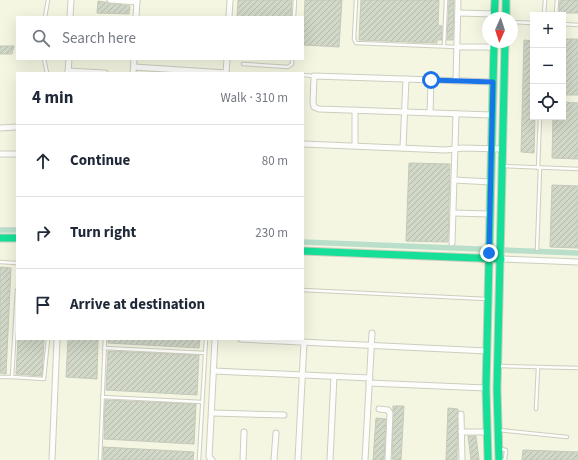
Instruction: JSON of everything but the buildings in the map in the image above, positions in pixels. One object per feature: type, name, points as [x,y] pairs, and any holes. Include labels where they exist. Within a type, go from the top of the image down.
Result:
[{"type":"main road","points":[[495,0],[495,12]]},
{"type":"main road","points":[[506,0],[506,12]]},
{"type":"main road","points":[[488,460],[486,432],[486,388],[494,48]]},
{"type":"main road","points":[[499,460],[497,430],[505,48]]},
{"type":"main road","points":[[0,238],[16,238]]},
{"type":"main road","points":[[304,251],[501,252]]},
{"type":"street","points":[[70,16],[71,0]]},
{"type":"street","points":[[110,0],[137,1],[136,16]]},
{"type":"street","points":[[229,16],[230,0]]},
{"type":"street","points":[[456,81],[458,0]]},
{"type":"street","points":[[458,13],[482,15]]},
{"type":"street","points":[[457,47],[482,46]]},
{"type":"street","points":[[68,72],[69,60]]},
{"type":"street","points":[[226,72],[227,60]]},
{"type":"street","points":[[134,70],[195,72]]},
{"type":"street","points":[[492,115],[319,109],[314,107],[314,76],[493,82]]},
{"type":"street","points":[[403,147],[406,79]]},
{"type":"street","points":[[430,113],[431,80]]},
{"type":"street","points":[[355,110],[355,145]]},
{"type":"street","points":[[452,243],[456,114]]},
{"type":"street","points":[[0,128],[16,127]]},
{"type":"street","points":[[304,144],[446,150],[503,149]]},
{"type":"street","points":[[0,154],[16,154]]},
{"type":"street","points":[[454,180],[490,182]]},
{"type":"street","points":[[453,213],[490,214]]},
{"type":"street","points":[[501,252],[578,262]]},
{"type":"street","points":[[365,460],[372,333]]},
{"type":"street","points":[[52,460],[57,340]]},
{"type":"street","points":[[211,460],[209,457],[215,340]]},
{"type":"street","points":[[262,340],[487,351]]},
{"type":"street","points":[[298,460],[304,342]]},
{"type":"street","points":[[214,371],[334,376],[370,381],[486,388]]},
{"type":"street","points":[[330,460],[334,376]]},
{"type":"street","points":[[379,409],[390,413],[388,460]]},
{"type":"street","points":[[212,413],[284,415]]},
{"type":"street","points":[[461,414],[462,460]]},
{"type":"street","points":[[243,460],[244,432]]},
{"type":"street","points":[[461,432],[486,432]]},
{"type":"street","points":[[274,460],[276,433]]},
{"type":"lane","points":[[45,16],[48,0]]},
{"type":"lane","points":[[294,16],[295,0]]},
{"type":"lane","points":[[356,0],[354,39],[356,43],[457,47]]},
{"type":"lane","points":[[444,46],[446,0]]},
{"type":"lane","points":[[544,12],[545,0]]},
{"type":"lane","points":[[556,12],[557,0]]},
{"type":"lane","points":[[518,22],[530,23]]},
{"type":"lane","points":[[566,24],[578,25]]},
{"type":"lane","points":[[44,60],[47,72]]},
{"type":"lane","points":[[243,64],[288,67],[292,64],[292,60]]},
{"type":"lane","points":[[304,75],[314,76]]},
{"type":"lane","points":[[537,249],[540,120]]},
{"type":"lane","points":[[502,166],[578,169]]},
{"type":"lane","points":[[0,262],[16,263]]},
{"type":"lane","points":[[304,290],[488,299]]},
{"type":"lane","points":[[12,377],[16,307]]},
{"type":"lane","points":[[0,377],[44,379],[48,340]]},
{"type":"lane","points":[[100,460],[105,340]]},
{"type":"lane","points":[[199,460],[206,340]]},
{"type":"lane","points":[[104,348],[205,353]]},
{"type":"lane","points":[[498,366],[578,368]]},
{"type":"lane","points":[[536,409],[538,368]]},
{"type":"lane","points":[[102,397],[202,402]]},
{"type":"lane","points":[[497,430],[567,437]]},
{"type":"waterway","points":[[0,230],[16,230]]},
{"type":"waterway","points":[[304,242],[578,253]]},
{"type":"traffic: fast","points":[[494,12],[495,0]]},
{"type":"traffic: fast","points":[[506,0],[506,12]]},
{"type":"traffic: fast","points":[[488,460],[486,388],[494,48]]},
{"type":"traffic: fast","points":[[499,460],[497,389],[505,48]]},
{"type":"traffic: fast","points":[[0,238],[16,238]]},
{"type":"traffic: fast","points":[[304,251],[501,259]]},
{"type":"route","points":[[431,80],[493,82],[489,253]]}]
